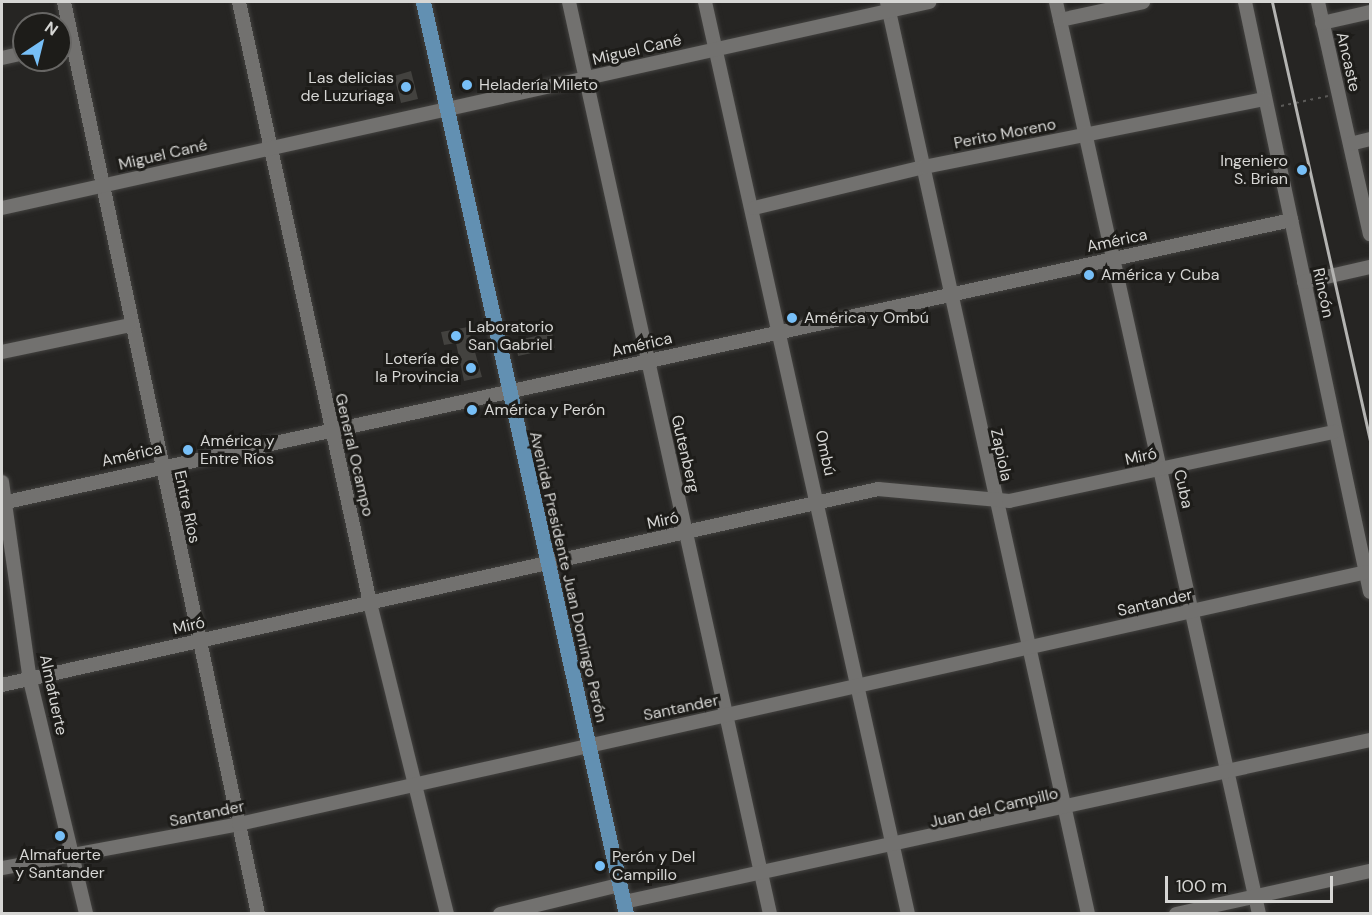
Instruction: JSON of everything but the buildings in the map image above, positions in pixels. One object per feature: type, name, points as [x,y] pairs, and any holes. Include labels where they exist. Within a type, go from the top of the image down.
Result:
[{"type":"main road","name":"Avenida Presidente Juan Domingo Perón","points":[[423,2],[508,393],[625,908]]},
{"type":"street","name":"General Ocampo","points":[[238,2],[370,603],[418,783],[447,914]]},
{"type":"street","name":"Gutenberg","points":[[568,2],[770,914]]},
{"type":"street","name":"Ombú","points":[[705,2],[754,208],[908,914]]},
{"type":"street","name":"Miguel Cané","points":[[2,208],[585,79],[888,6],[928,2]]},
{"type":"street","name":"Cuba","points":[[1056,2],[1111,260],[1194,611],[1259,914]]},
{"type":"street","points":[[1060,20],[1143,2]]},
{"type":"street","name":"Rincón","points":[[1245,2],[1371,592]]},
{"type":"street","name":"Ancaste","points":[[1318,2],[1371,234]]},
{"type":"street","name":"Zapiola","points":[[888,6],[995,502],[1088,914]]},
{"type":"street","points":[[1322,23],[1371,12]]},
{"type":"street","name":"Entre Ríos","points":[[72,67],[102,186],[258,914]]},
{"type":"street","name":"Perito Moreno","points":[[754,208],[924,167],[1085,135],[1265,104]]},
{"type":"street","points":[[1350,144],[1371,140]]},
{"type":"street","name":"América","points":[[4,502],[161,465],[508,393],[1291,220]]},
{"type":"street","points":[[1304,282],[1371,267]]},
{"type":"street","points":[[2,352],[130,325]]},
{"type":"street","name":"Miró","points":[[2,685],[887,489],[995,502],[1162,470],[1335,432]]},
{"type":"street","name":"Almafuerte","points":[[2,482],[30,680],[86,914]]},
{"type":"street","name":"Santander","points":[[2,868],[74,858],[239,824],[860,687],[1366,572]]},
{"type":"street","name":"Juan del Campillo","points":[[625,908],[760,873],[892,848],[1371,740]]},
{"type":"street","points":[[1176,914],[1371,871]]},
{"type":"street","points":[[500,914],[619,885]]},
{"type":"path","points":[[1265,104],[1338,93]]},
{"type":"railway","points":[[1272,2],[1370,441]]},
{"type":"place","name":"Heladería Mileto","points":[[467,85]]},
{"type":"place","name":"Las delicias de Luzuriaga","points":[[406,87]]},
{"type":"place","name":"Ingeniero S. Brian","points":[[1302,170]]},
{"type":"place","name":"América y Cuba","points":[[1089,275]]},
{"type":"place","name":"América y Ombú","points":[[792,318]]},
{"type":"place","name":"Laboratorio San Gabriel","points":[[456,336]]},
{"type":"place","name":"Lotería de la Provincia","points":[[471,368]]},
{"type":"place","name":"América y Perón","points":[[472,410]]},
{"type":"place","name":"América y Entre Ríos","points":[[188,450]]},
{"type":"place","name":"Almafuerte y Santander","points":[[60,836]]},
{"type":"place","name":"Perón y Del Campillo","points":[[600,866]]}]
